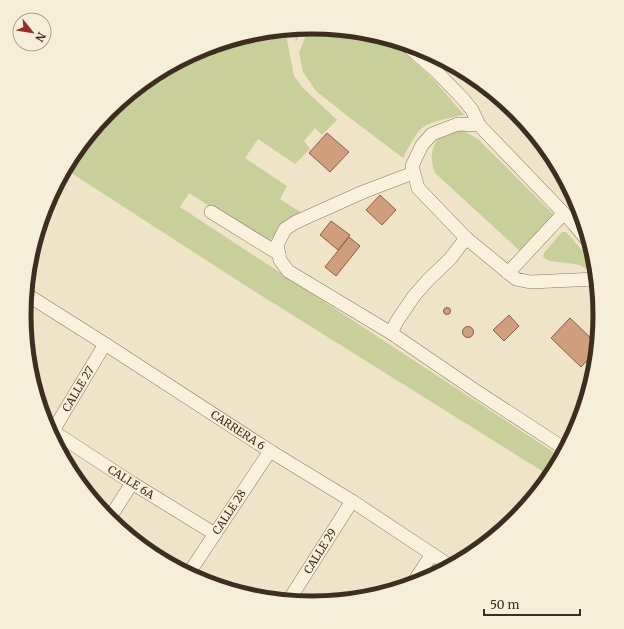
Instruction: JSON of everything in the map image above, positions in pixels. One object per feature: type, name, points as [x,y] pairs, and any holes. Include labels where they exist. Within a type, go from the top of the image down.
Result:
[{"type":"street","points":[[416,53],[436,71],[464,100],[472,110],[478,125],[563,214],[576,219]]},
{"type":"street","points":[[478,125],[458,124],[432,134],[422,145],[412,166],[418,188],[466,238],[508,274],[516,279],[530,282],[591,279]]},
{"type":"street","points":[[413,173],[364,192],[296,222],[284,229],[277,245],[280,260],[288,271],[391,333],[560,446]]},
{"type":"street","points":[[211,212],[279,254]]},
{"type":"street","points":[[508,274],[563,214]]},
{"type":"street","points":[[391,333],[397,321],[414,296],[450,258],[466,238]]},
{"type":"street","name":"CARRERA 6","points":[[32,298],[270,451],[352,501],[444,562]]},
{"type":"street","name":"CALLE 27","points":[[54,425],[105,344]]},
{"type":"street","name":"CALLE 6A","points":[[59,437],[215,534]]},
{"type":"street","name":"CALLE 28","points":[[192,569],[270,451]]},
{"type":"street","points":[[113,513],[132,483]]},
{"type":"street","name":"CALLE 29","points":[[292,595],[352,501]]},
{"type":"street","points":[[419,575],[432,554]]},
{"type":"green space","points":[[294,34],[301,34],[296,41]]},
{"type":"green space","points":[[330,34],[349,36],[398,47],[433,79],[464,115],[436,121],[422,128],[414,138],[403,158],[316,91],[303,72],[299,53],[306,35]]},
{"type":"green space","points":[[286,35],[294,76],[303,88],[337,120],[322,135],[315,128],[304,141],[310,149],[295,164],[258,139],[245,158],[287,186],[280,199],[302,213],[289,218],[268,244],[189,193],[180,207],[556,454],[546,471],[545,473],[243,284],[70,172],[89,143],[113,116],[127,103],[156,81],[188,62],[222,48],[257,39]]},
{"type":"green space","points":[[454,130],[464,131],[478,139],[554,215],[520,251],[435,173],[432,162],[432,151],[436,141],[444,133]]},
{"type":"green space","points":[[562,232],[566,232],[587,256],[590,271],[580,265],[549,261],[543,257],[544,253]]},
{"type":"building","points":[[327,133],[349,152],[330,172],[309,153]]},
{"type":"building","points":[[380,195],[396,210],[382,225],[366,210]]},
{"type":"building","points":[[331,221],[350,235],[338,250],[320,235]]},
{"type":"building","points":[[349,237],[360,246],[336,276],[325,267]]},
{"type":"building","points":[[447,307],[450,308],[450,314],[447,315],[444,314],[443,311],[444,308]]},
{"type":"building","points":[[509,315],[519,326],[504,341],[493,330]]},
{"type":"building","points":[[570,318],[592,339],[590,357],[581,367],[551,338]]},
{"type":"building","points":[[466,327],[470,327],[472,328],[472,336],[466,337],[463,334],[463,330]]}]
